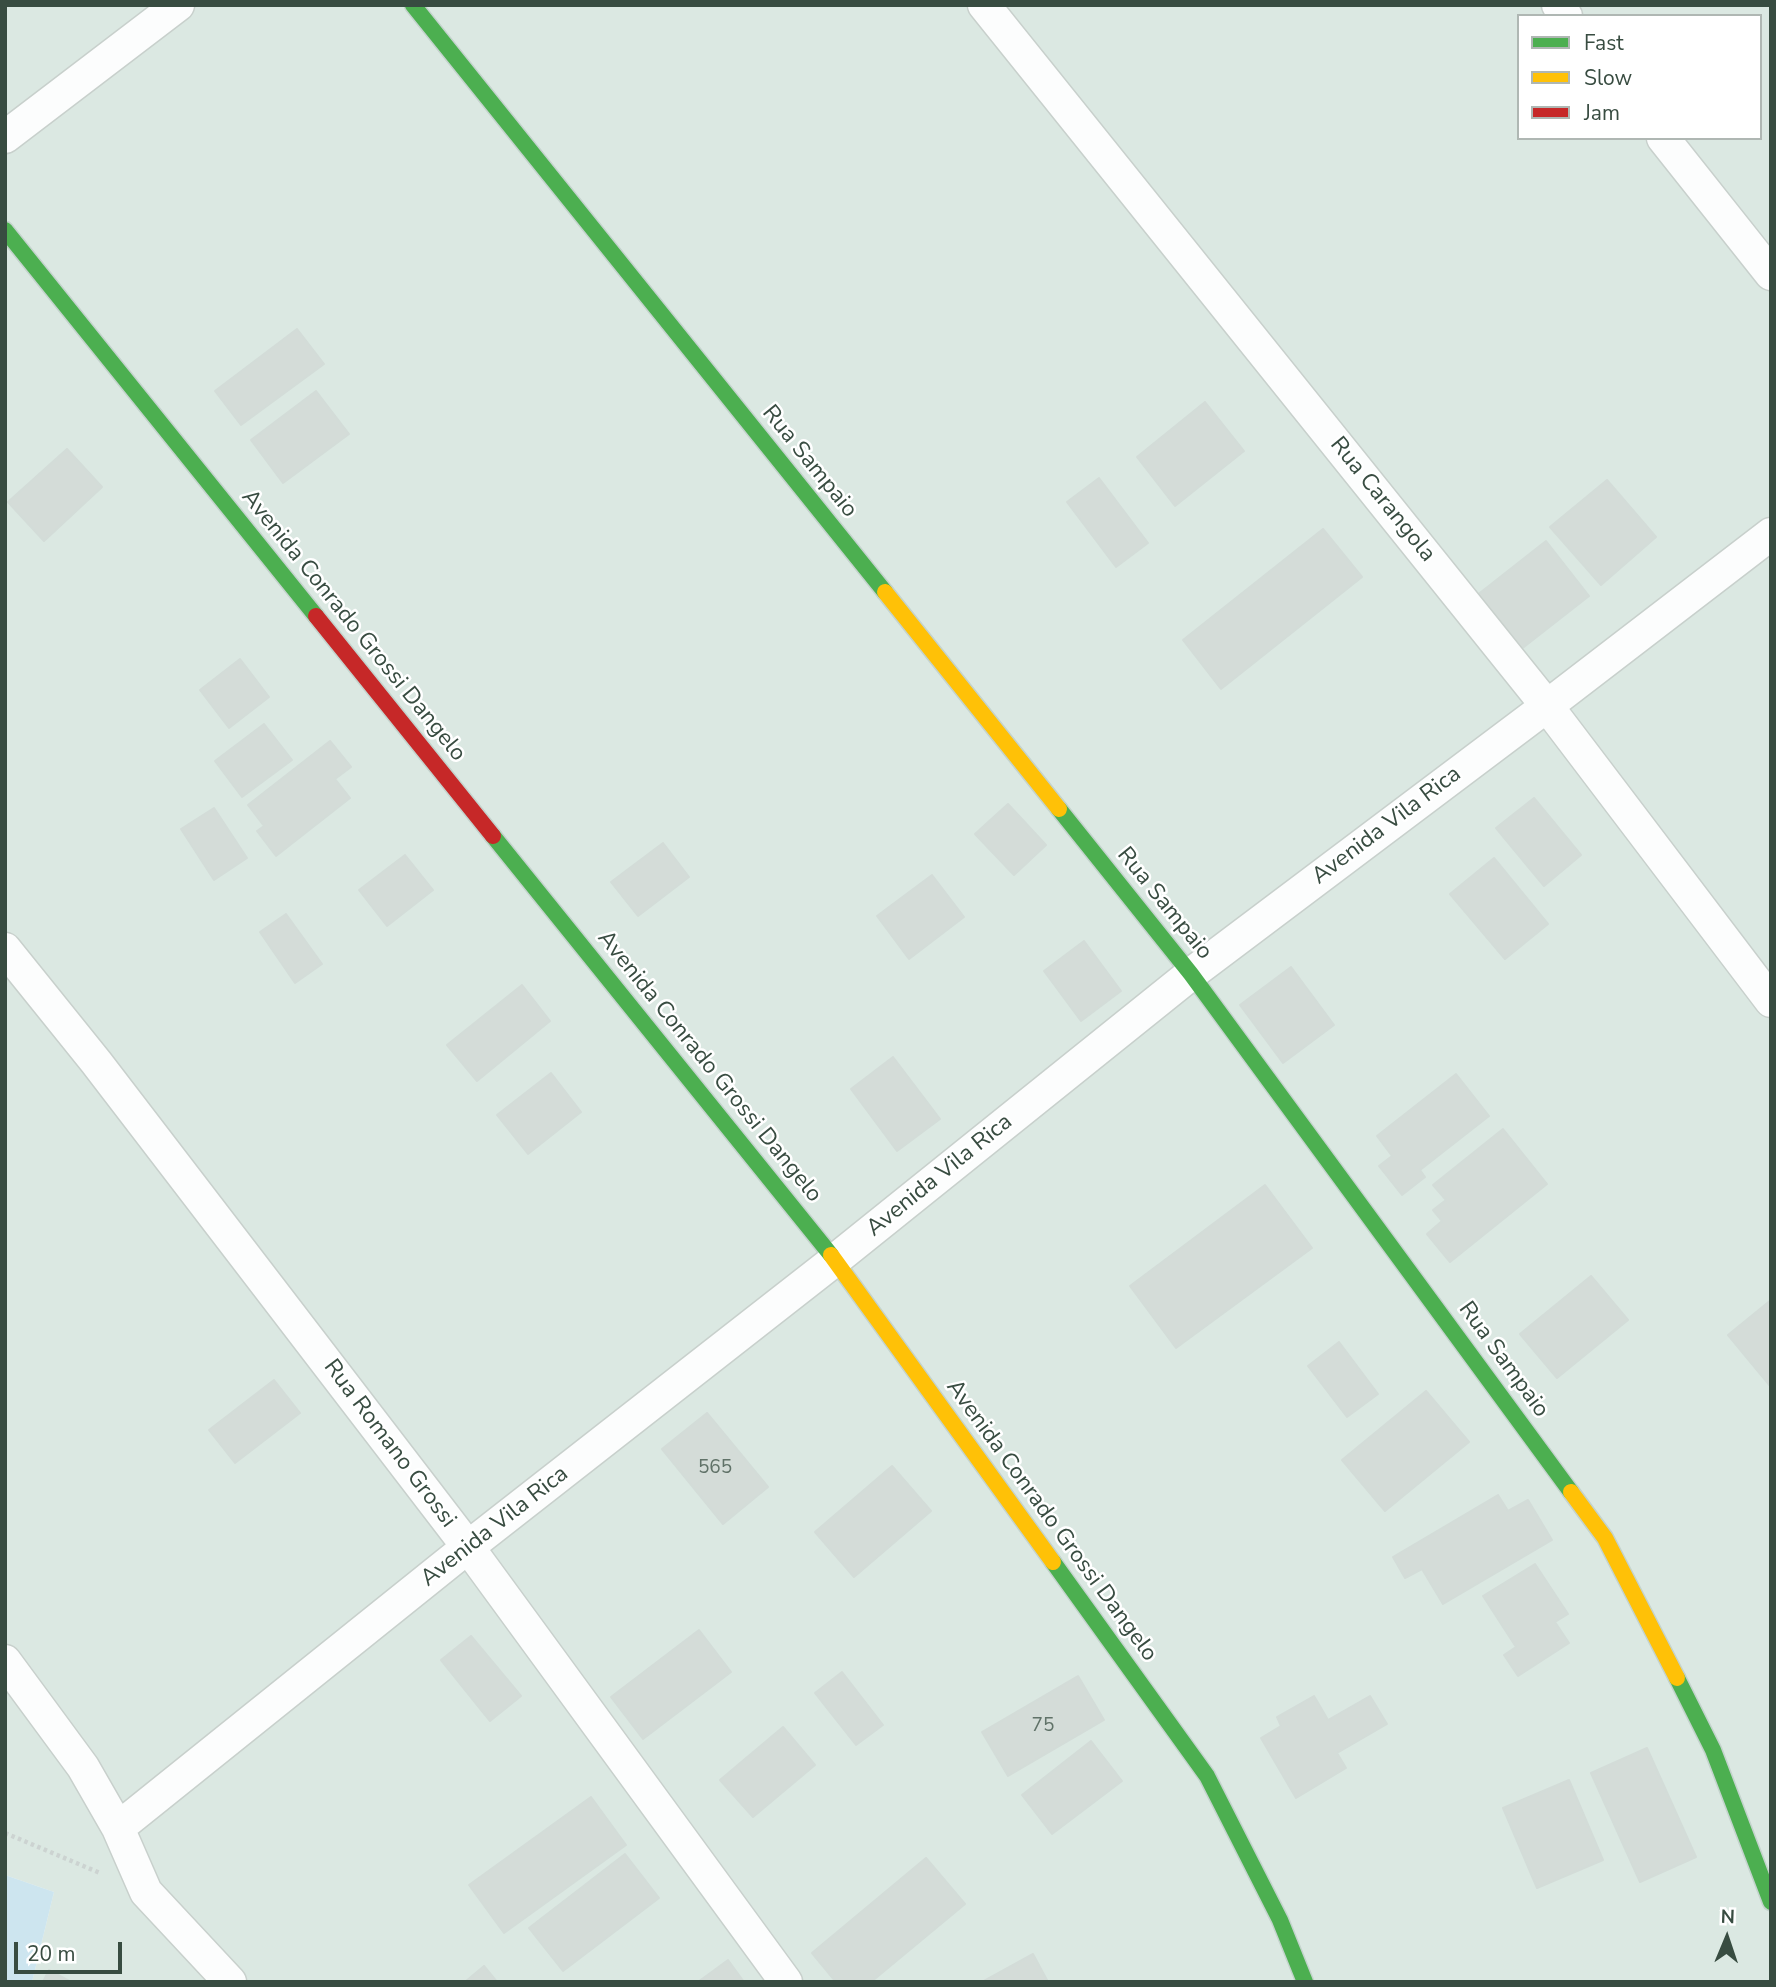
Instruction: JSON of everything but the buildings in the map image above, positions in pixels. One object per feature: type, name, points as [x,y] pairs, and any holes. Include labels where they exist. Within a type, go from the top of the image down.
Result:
[{"type":"street","points":[[5,137],[178,5]]},
{"type":"street","name":"Rua Sampaio","points":[[413,5],[1191,974],[1605,1538],[1713,1750],[1771,1902]]},
{"type":"street","name":"Rua Carangola","points":[[984,5],[1548,706],[1771,1001]]},
{"type":"street","points":[[1665,140],[1771,274]]},
{"type":"street","name":"Avenida Conrado Grossi Dangelo","points":[[5,230],[835,1260],[1207,1776],[1280,1920],[1305,1982]]},
{"type":"street","name":"Avenida Vila Rica","points":[[118,1828],[1191,974],[1548,706],[1771,534]]},
{"type":"street","name":"Rua Romano Grossi","points":[[5,949],[96,1062],[468,1548],[786,1982]]},
{"type":"street","points":[[5,1661],[83,1767],[118,1828],[146,1892],[230,1982]]},
{"type":"path","points":[[5,1833],[146,1892]]},
{"type":"shaded area","points":[[5,5],[1771,5],[1771,1982],[32,1982],[54,1892],[5,1875]]},
{"type":"shaded area","points":[[5,1875],[54,1892],[32,1982],[5,1982]]},
{"type":"traffic: fast","points":[[413,5],[885,592]]},
{"type":"traffic: fast","points":[[5,230],[316,616]]},
{"type":"traffic: fast","points":[[1059,809],[1191,974],[1571,1492]]},
{"type":"traffic: fast","points":[[493,836],[831,1255]]},
{"type":"traffic: fast","points":[[1053,1562],[1207,1776],[1280,1920],[1305,1982]]},
{"type":"traffic: fast","points":[[1677,1678],[1713,1750],[1771,1902]]},
{"type":"traffic: slow","points":[[885,592],[1059,809]]},
{"type":"traffic: slow","points":[[831,1255],[1053,1562]]},
{"type":"traffic: slow","points":[[1571,1492],[1605,1538],[1677,1678]]},
{"type":"traffic: jam","points":[[316,616],[493,836]]}]
